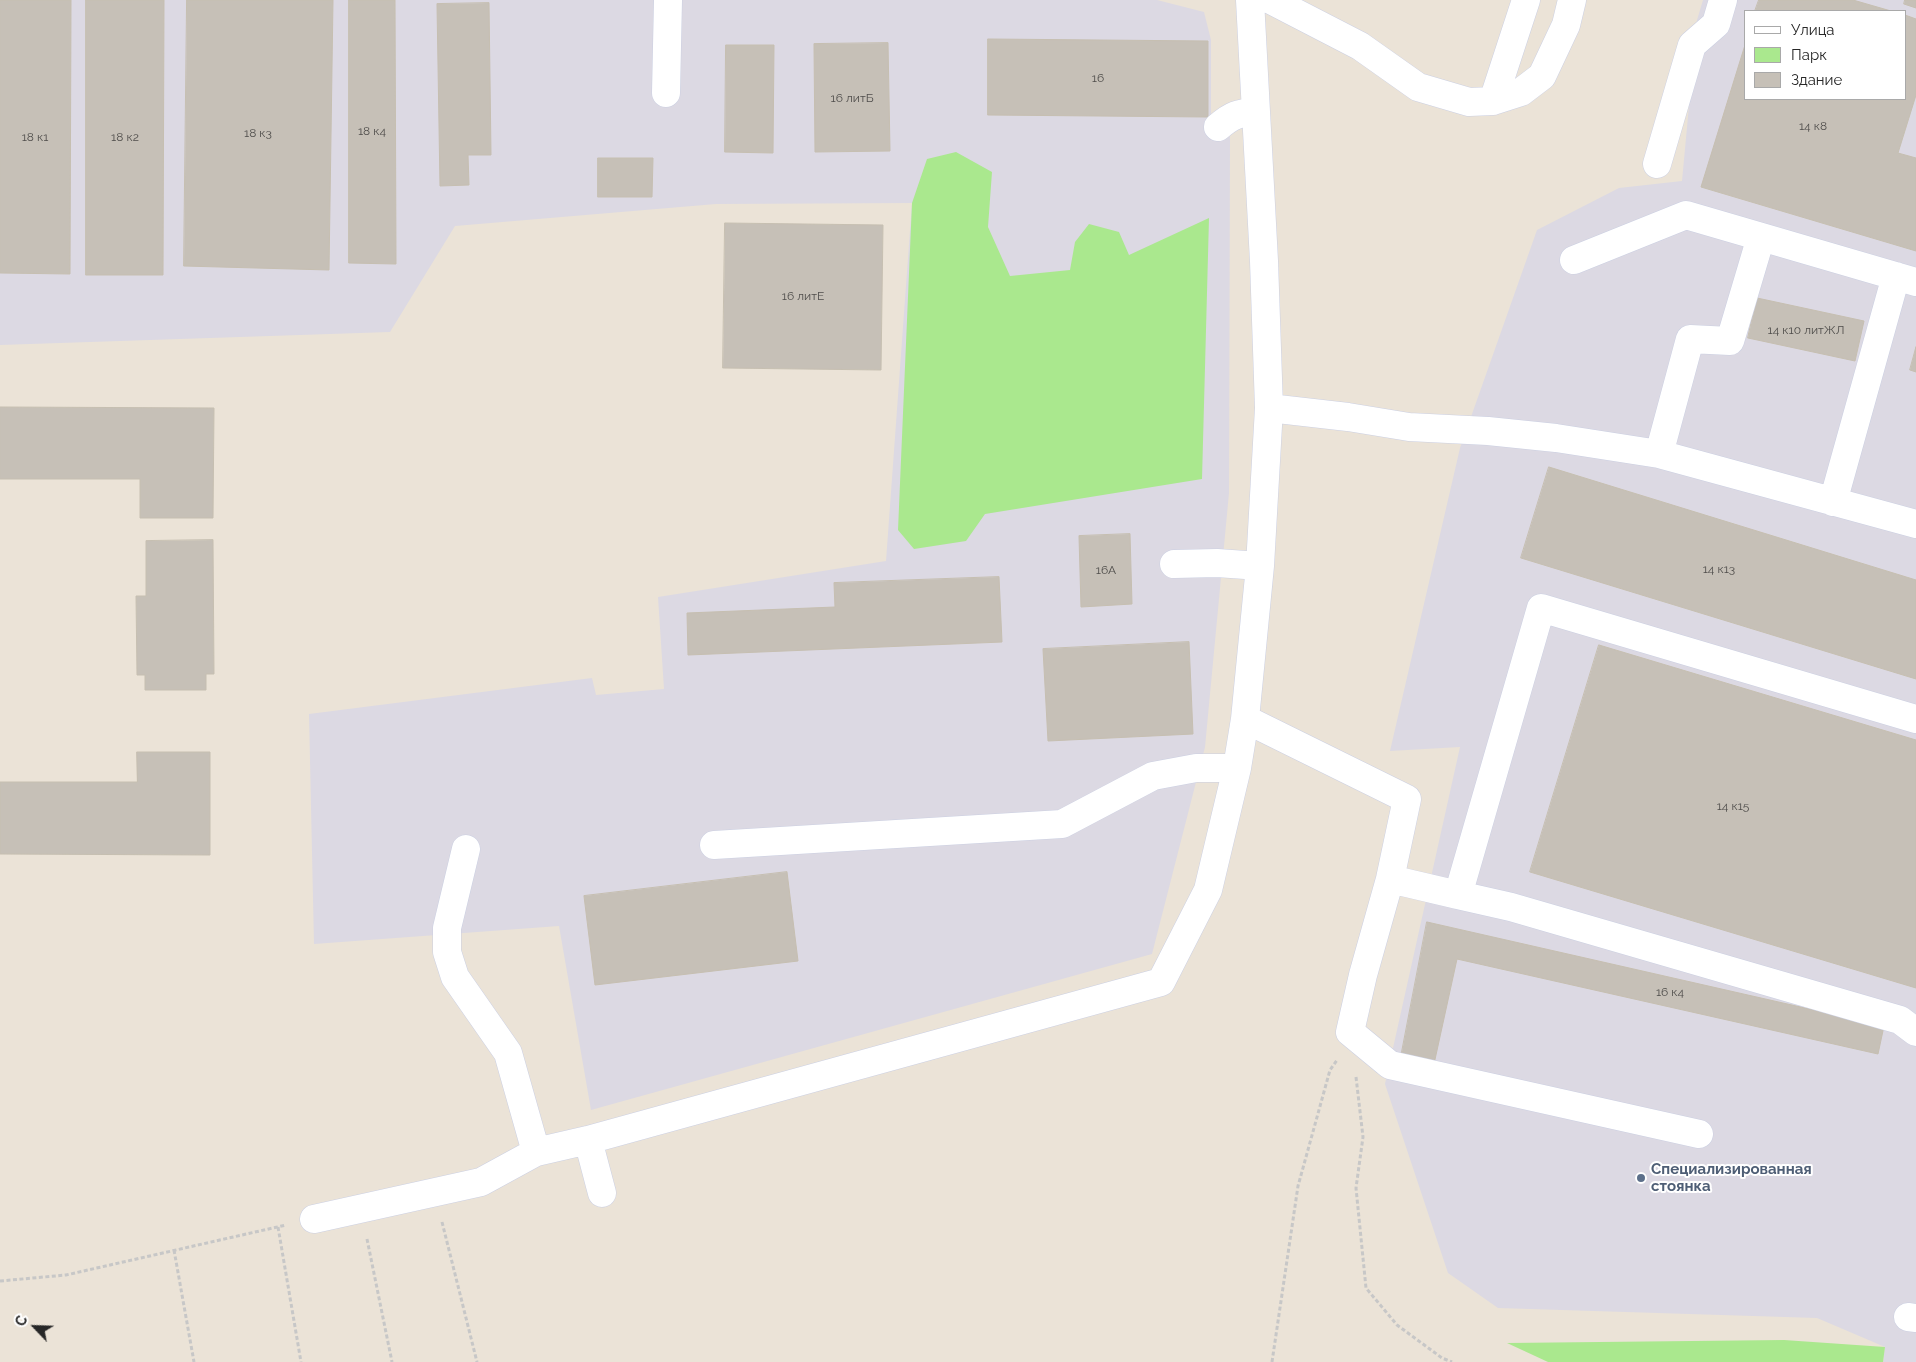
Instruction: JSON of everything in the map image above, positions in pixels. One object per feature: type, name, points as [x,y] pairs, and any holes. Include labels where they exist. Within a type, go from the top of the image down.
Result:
[{"type":"street","points":[[666,93],[668,0]]},
{"type":"street","points":[[314,1219],[481,1182],[536,1152],[588,1140],[1161,982],[1208,890],[1237,768],[1245,719],[1260,566],[1269,408],[1264,261],[1250,0]]},
{"type":"street","points":[[1270,0],[1360,46],[1418,87],[1469,102],[1493,101],[1520,92],[1542,76],[1566,25],[1572,0]]},
{"type":"street","points":[[1493,101],[1526,0]]},
{"type":"street","points":[[1657,164],[1692,45],[1716,24],[1723,0]]},
{"type":"street","points":[[1218,127],[1229,118],[1240,113],[1256,112]]},
{"type":"street","points":[[1574,260],[1686,215],[1906,279],[1833,502]]},
{"type":"street","points":[[1659,454],[1690,339],[1730,341],[1761,237]]},
{"type":"street","points":[[1269,408],[1348,416],[1408,427],[1488,431],[1556,438],[1659,454],[1916,524]]},
{"type":"street","points":[[1174,564],[1217,563],[1260,566]]},
{"type":"street","points":[[1458,895],[1541,608],[1916,719]]},
{"type":"street","points":[[1245,719],[1407,799],[1390,879],[1363,975],[1350,1032],[1390,1066],[1699,1134]]},
{"type":"street","points":[[714,845],[1062,824],[1153,776],[1196,768],[1237,768]]},
{"type":"street","points":[[466,849],[447,928],[447,952],[455,977],[508,1053],[536,1152]]},
{"type":"street","points":[[1390,879],[1511,907],[1900,1020],[1916,1032]]},
{"type":"street","points":[[588,1140],[602,1193]]},
{"type":"path","points":[[1350,1032],[1363,1137],[1356,1188],[1366,1288],[1397,1325],[1442,1358],[1452,1362]]},
{"type":"path","points":[[1272,1362],[1298,1186],[1330,1070]]},
{"type":"path","points":[[434,1192],[477,1362]]},
{"type":"path","points":[[361,1209],[392,1362]]},
{"type":"path","points":[[0,1281],[66,1275],[314,1219]]},
{"type":"path","points":[[278,1227],[301,1362]]},
{"type":"path","points":[[174,1250],[194,1362]]},
{"type":"shaded area","points":[[0,0],[1157,0],[1204,12],[1211,40],[1211,115],[1230,137],[1229,493],[1205,747],[1152,954],[591,1110],[559,926],[314,944],[309,714],[592,678],[596,695],[664,689],[658,597],[886,561],[912,203],[716,204],[455,226],[390,332],[0,345]]},
{"type":"shaded area","points":[[1703,0],[1916,0],[1916,1362],[1883,1362],[1885,1347],[1817,1318],[1498,1308],[1448,1273],[1385,1084],[1460,747],[1390,751],[1460,448],[1537,230],[1619,188],[1682,181],[1697,20]]},
{"type":"green space","points":[[956,152],[992,172],[988,227],[1010,276],[1070,270],[1075,242],[1089,224],[1119,232],[1129,255],[1209,218],[1202,479],[985,514],[966,541],[914,549],[898,530],[912,203],[927,159]]},
{"type":"green space","points":[[1784,1340],[1885,1347],[1883,1362],[1548,1362],[1507,1343]]},
{"type":"building","points":[[0,0],[71,0],[70,274],[0,273]]},
{"type":"building","points":[[86,0],[164,0],[163,275],[86,275]]},
{"type":"building","points":[[187,0],[333,0],[329,270],[184,266]]},
{"type":"building","points":[[349,0],[395,0],[396,264],[349,263]]},
{"type":"building","points":[[1759,0],[1853,0],[1888,10],[1755,10]]},
{"type":"building","points":[[1905,0],[1916,0],[1916,8],[1904,4]]},
{"type":"building","points":[[489,3],[491,155],[468,155],[469,185],[440,186],[437,4]]},
{"type":"building","points":[[1906,15],[1916,19],[1916,95],[1898,153],[1916,158],[1916,251],[1701,187],[1744,48],[1744,100],[1906,100]]},
{"type":"building","points":[[988,39],[1208,41],[1208,117],[988,115]]},
{"type":"building","points":[[888,43],[890,151],[815,152],[814,44]]},
{"type":"building","points":[[726,45],[774,45],[773,153],[725,152]]},
{"type":"building","points":[[598,158],[653,158],[652,197],[598,197]]},
{"type":"building","points":[[725,223],[883,225],[881,370],[723,368]]},
{"type":"building","points":[[1757,298],[1864,321],[1855,361],[1748,338]]},
{"type":"building","points":[[1916,347],[1916,372],[1910,370]]},
{"type":"building","points":[[0,407],[214,408],[213,518],[140,518],[140,479],[0,479]]},
{"type":"building","points":[[1549,467],[1916,580],[1916,679],[1521,558]]},
{"type":"building","points":[[1130,534],[1132,604],[1081,607],[1079,536]]},
{"type":"building","points":[[213,540],[214,674],[206,674],[206,690],[145,690],[145,675],[137,675],[136,596],[146,596],[146,541]]},
{"type":"building","points":[[999,577],[1002,642],[688,655],[687,613],[835,607],[834,583]]},
{"type":"building","points":[[1189,642],[1193,734],[1048,741],[1043,649]]},
{"type":"building","points":[[1599,645],[1916,740],[1916,988],[1530,872]]},
{"type":"building","points":[[137,752],[210,752],[210,855],[0,854],[0,782],[137,782]]},
{"type":"building","points":[[787,872],[798,961],[595,985],[584,896]]},
{"type":"building","points":[[1427,922],[1884,1026],[1878,1054],[1457,959],[1434,1064],[1401,1057]]},
{"type":"place","name":"Специализированная стоянка","points":[[1641,1178]]}]
